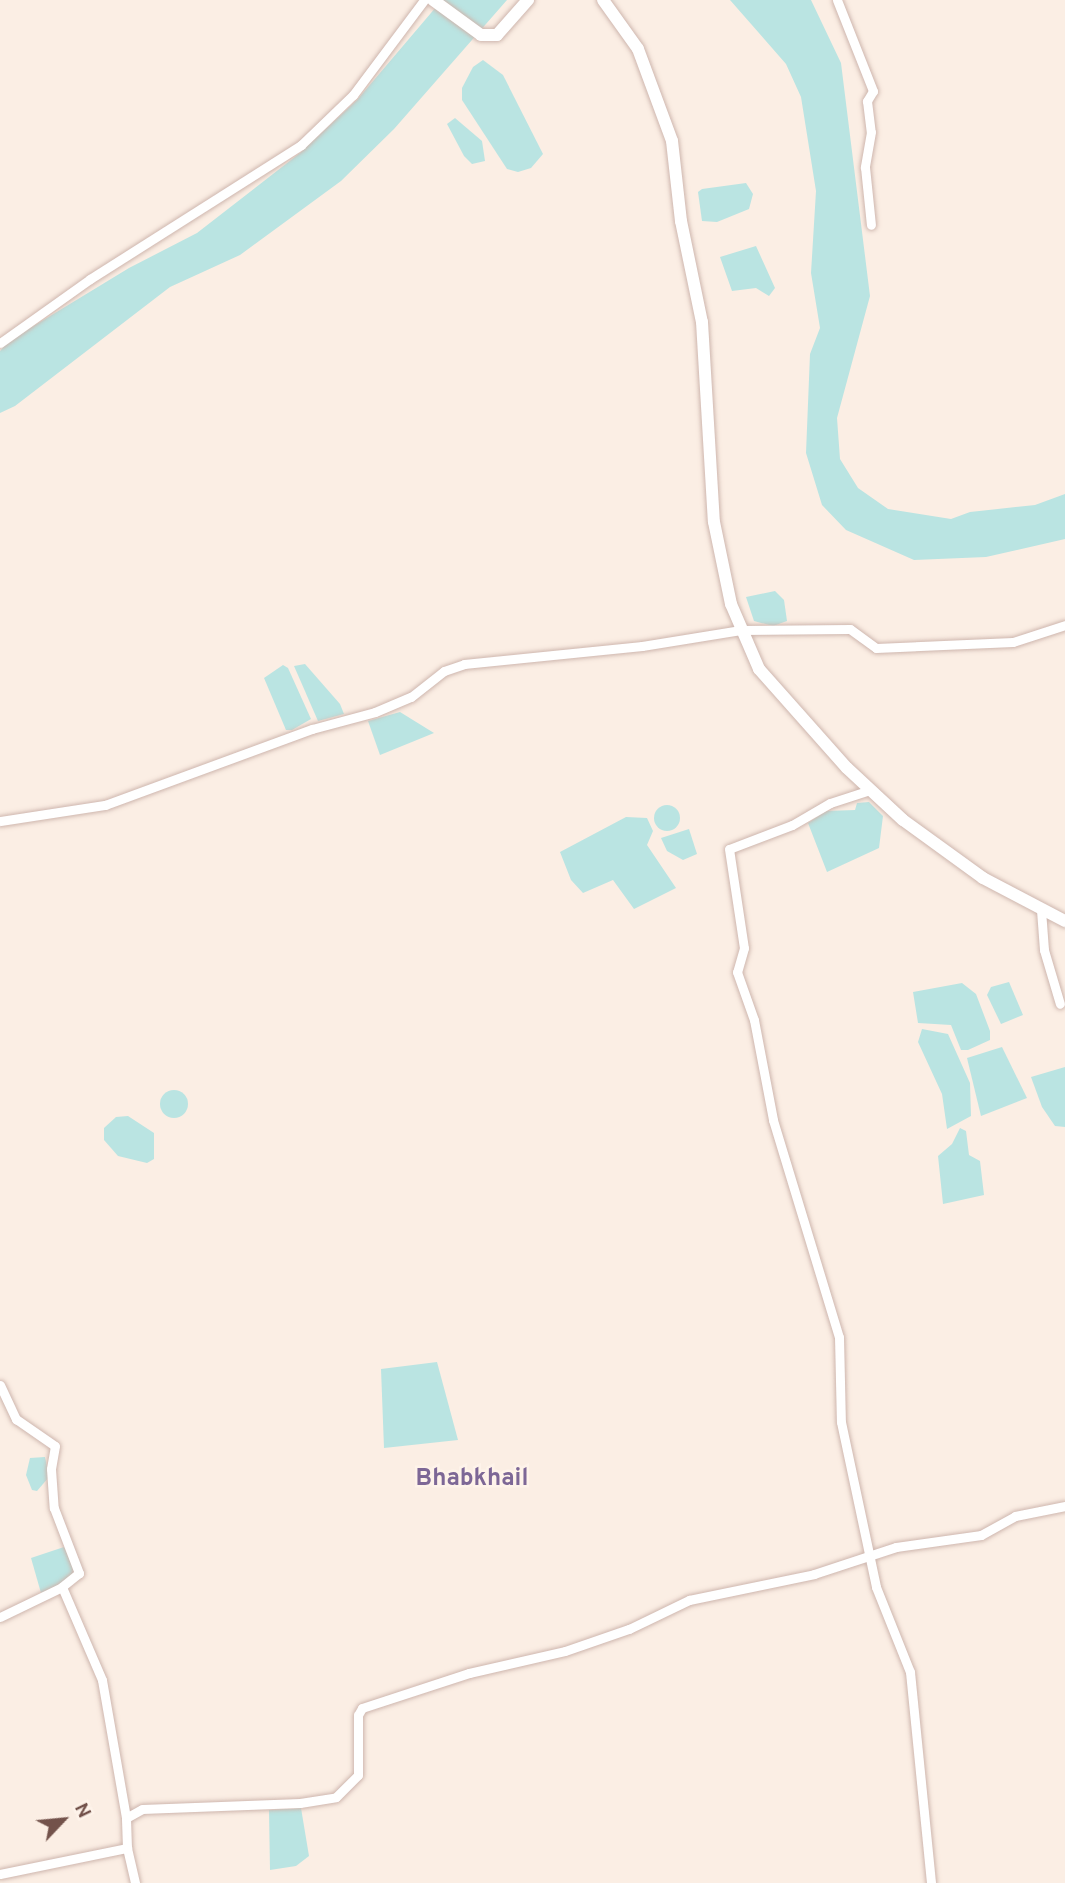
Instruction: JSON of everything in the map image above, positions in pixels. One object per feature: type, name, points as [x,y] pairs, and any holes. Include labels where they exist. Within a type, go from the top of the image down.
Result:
[{"type":"street","points":[[0,344],[90,279],[301,145],[353,95],[424,0]]},
{"type":"street","points":[[433,0],[481,35],[497,35],[528,0]]},
{"type":"street","points":[[603,0],[638,49],[655,85],[672,141],[681,220],[702,322],[714,522],[731,604],[759,669],[870,790],[903,820],[983,877],[1065,921]]},
{"type":"street","points":[[837,0],[873,91],[867,100],[871,132],[865,167],[871,225]]},
{"type":"street","points":[[0,821],[105,805],[299,733],[375,712],[411,697],[444,671],[464,664],[642,646],[741,630],[850,629],[876,648],[1013,642],[1065,625]]},
{"type":"street","points":[[870,790],[830,803],[792,825],[729,849],[744,948],[737,972],[754,1020],[773,1120],[839,1337],[841,1422],[868,1554],[886,1619],[896,1630],[915,1697],[931,1883]]},
{"type":"street","points":[[1041,910],[1044,950],[1060,1004]]},
{"type":"street","points":[[0,1385],[16,1419],[55,1446],[51,1469],[54,1508],[79,1573],[62,1587],[0,1617]]},
{"type":"street","points":[[126,1818],[142,1809],[336,1797],[358,1775],[358,1715],[362,1708],[469,1673],[565,1651],[629,1629],[689,1600],[814,1574],[868,1554],[981,1535],[1016,1516],[1065,1506]]},
{"type":"street","points":[[62,1587],[102,1679],[126,1818],[127,1848],[135,1883]]},
{"type":"street","points":[[0,1874],[127,1848]]},
{"type":"water","points":[[442,0],[507,0],[394,129],[341,181],[240,255],[170,287],[15,406],[0,413],[0,351],[9,341],[129,268],[197,233],[300,153],[357,100]]},
{"type":"water","points":[[730,0],[811,0],[841,63],[870,296],[837,418],[840,459],[858,488],[888,509],[951,519],[970,512],[1035,505],[1065,494],[1065,539],[986,557],[914,560],[846,530],[822,505],[806,453],[810,354],[820,328],[811,273],[816,191],[801,97],[786,64]]},
{"type":"water","points":[[483,60],[503,75],[543,154],[531,168],[518,172],[507,169],[462,100],[462,88],[473,67]]},
{"type":"water","points":[[455,118],[482,141],[485,161],[472,164],[464,156],[447,124]]},
{"type":"water","points":[[746,183],[753,194],[749,209],[717,222],[702,221],[698,192],[702,189]]},
{"type":"water","points":[[756,246],[775,288],[769,296],[756,288],[732,291],[720,257]]},
{"type":"water","points":[[775,591],[784,600],[787,621],[773,626],[754,621],[746,597]]},
{"type":"water","points":[[305,664],[340,704],[344,714],[318,721],[294,666]]},
{"type":"water","points":[[283,665],[288,668],[311,719],[292,730],[286,730],[264,678]]},
{"type":"water","points":[[400,712],[434,733],[380,755],[368,721]]},
{"type":"water","points":[[869,802],[883,816],[879,848],[827,872],[808,823],[826,811],[855,810],[857,803]]},
{"type":"water","points":[[667,805],[676,809],[680,818],[676,827],[667,831],[658,827],[654,818],[658,809]]},
{"type":"water","points":[[626,817],[647,818],[653,831],[647,845],[676,888],[634,909],[613,880],[583,893],[571,880],[560,852]]},
{"type":"water","points":[[689,829],[697,854],[683,860],[667,851],[661,838]]},
{"type":"water","points":[[1009,982],[1023,1015],[1001,1024],[987,995],[991,987]]},
{"type":"water","points":[[962,983],[976,994],[990,1031],[990,1040],[968,1050],[961,1050],[951,1025],[918,1023],[913,992]]},
{"type":"water","points":[[922,1029],[948,1034],[970,1083],[971,1116],[947,1129],[942,1094],[918,1042]]},
{"type":"water","points":[[1002,1047],[1027,1098],[981,1116],[967,1058]]},
{"type":"water","points":[[1065,1067],[1065,1127],[1055,1126],[1042,1107],[1031,1077]]},
{"type":"water","points":[[174,1090],[184,1094],[188,1104],[184,1114],[174,1118],[164,1114],[160,1104],[164,1094]]},
{"type":"water","points":[[128,1116],[154,1133],[154,1159],[147,1163],[118,1156],[104,1140],[104,1128],[116,1117]]},
{"type":"water","points":[[960,1128],[966,1131],[969,1155],[980,1161],[984,1195],[943,1204],[938,1156],[952,1144]]},
{"type":"water","points":[[437,1362],[458,1440],[384,1448],[381,1369]]},
{"type":"water","points":[[45,1457],[49,1477],[37,1491],[32,1490],[26,1475],[30,1458]]},
{"type":"water","points":[[64,1547],[78,1576],[41,1593],[31,1558]]},
{"type":"water","points":[[301,1808],[309,1856],[296,1866],[270,1870],[269,1810]]},
{"type":"district","name":"Bhabkhail","points":[[472,1480]]}]
